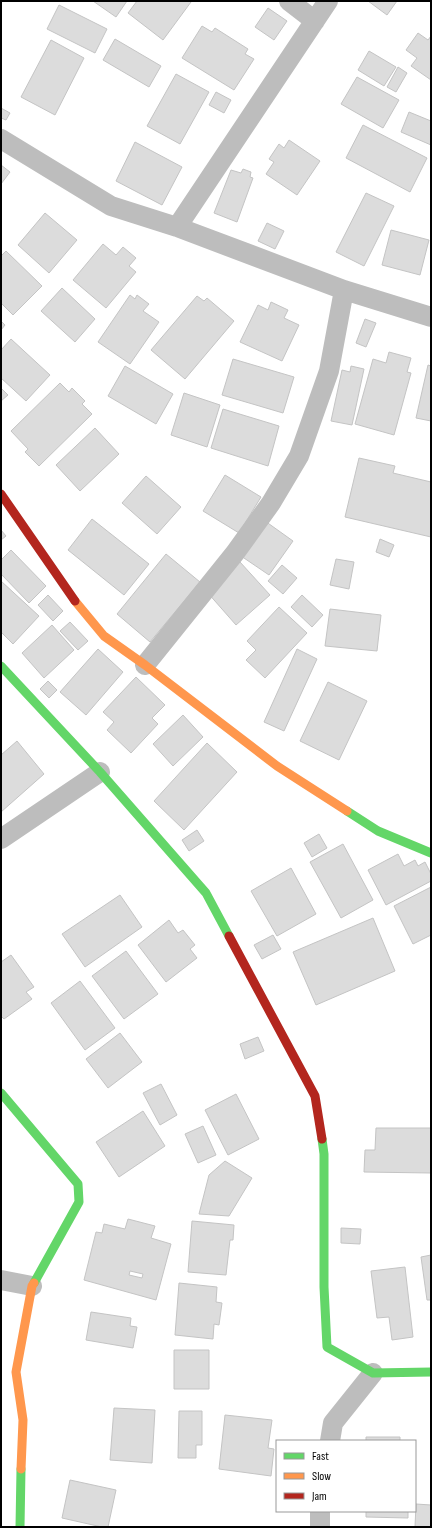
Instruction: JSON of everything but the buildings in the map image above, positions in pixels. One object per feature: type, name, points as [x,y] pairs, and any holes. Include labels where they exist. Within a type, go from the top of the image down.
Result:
[{"type":"street","points":[[289,1],[314,21]]},
{"type":"street","points":[[177,227],[328,1]]},
{"type":"street","points":[[1,139],[111,206],[177,227],[344,290],[431,317]]},
{"type":"street","points":[[145,665],[235,553],[271,503],[299,456],[329,372],[344,290]]},
{"type":"street","points":[[1,494],[69,594],[104,636],[145,665],[278,766],[378,830],[431,852]]},
{"type":"street","points":[[1,666],[100,772],[206,892],[316,1096],[324,1154],[324,1287],[327,1347],[373,1373],[431,1372]]},
{"type":"street","points":[[1,839],[100,772]]},
{"type":"street","points":[[1,1093],[78,1184],[79,1202],[32,1286],[16,1372],[23,1420],[20,1527]]},
{"type":"street","points":[[1,1280],[32,1286]]},
{"type":"street","points":[[330,1440],[333,1423],[373,1373]]},
{"type":"street","points":[[320,1512],[320,1527]]},
{"type":"traffic: fast","points":[[1,666],[100,772],[206,893],[229,936]]},
{"type":"traffic: fast","points":[[347,811],[378,831],[431,853]]},
{"type":"traffic: fast","points":[[1,1093],[78,1184],[79,1202],[34,1283]]},
{"type":"traffic: fast","points":[[322,1139],[324,1154],[324,1287],[327,1347],[373,1373],[431,1372]]},
{"type":"traffic: fast","points":[[20,1527],[21,1469]]},
{"type":"traffic: slow","points":[[75,601],[104,636],[145,665],[277,766],[347,811]]},
{"type":"traffic: slow","points":[[21,1469],[23,1420],[16,1372],[32,1286],[34,1283]]},
{"type":"traffic: jam","points":[[1,494],[75,601]]},
{"type":"traffic: jam","points":[[229,936],[315,1096],[322,1139]]}]
